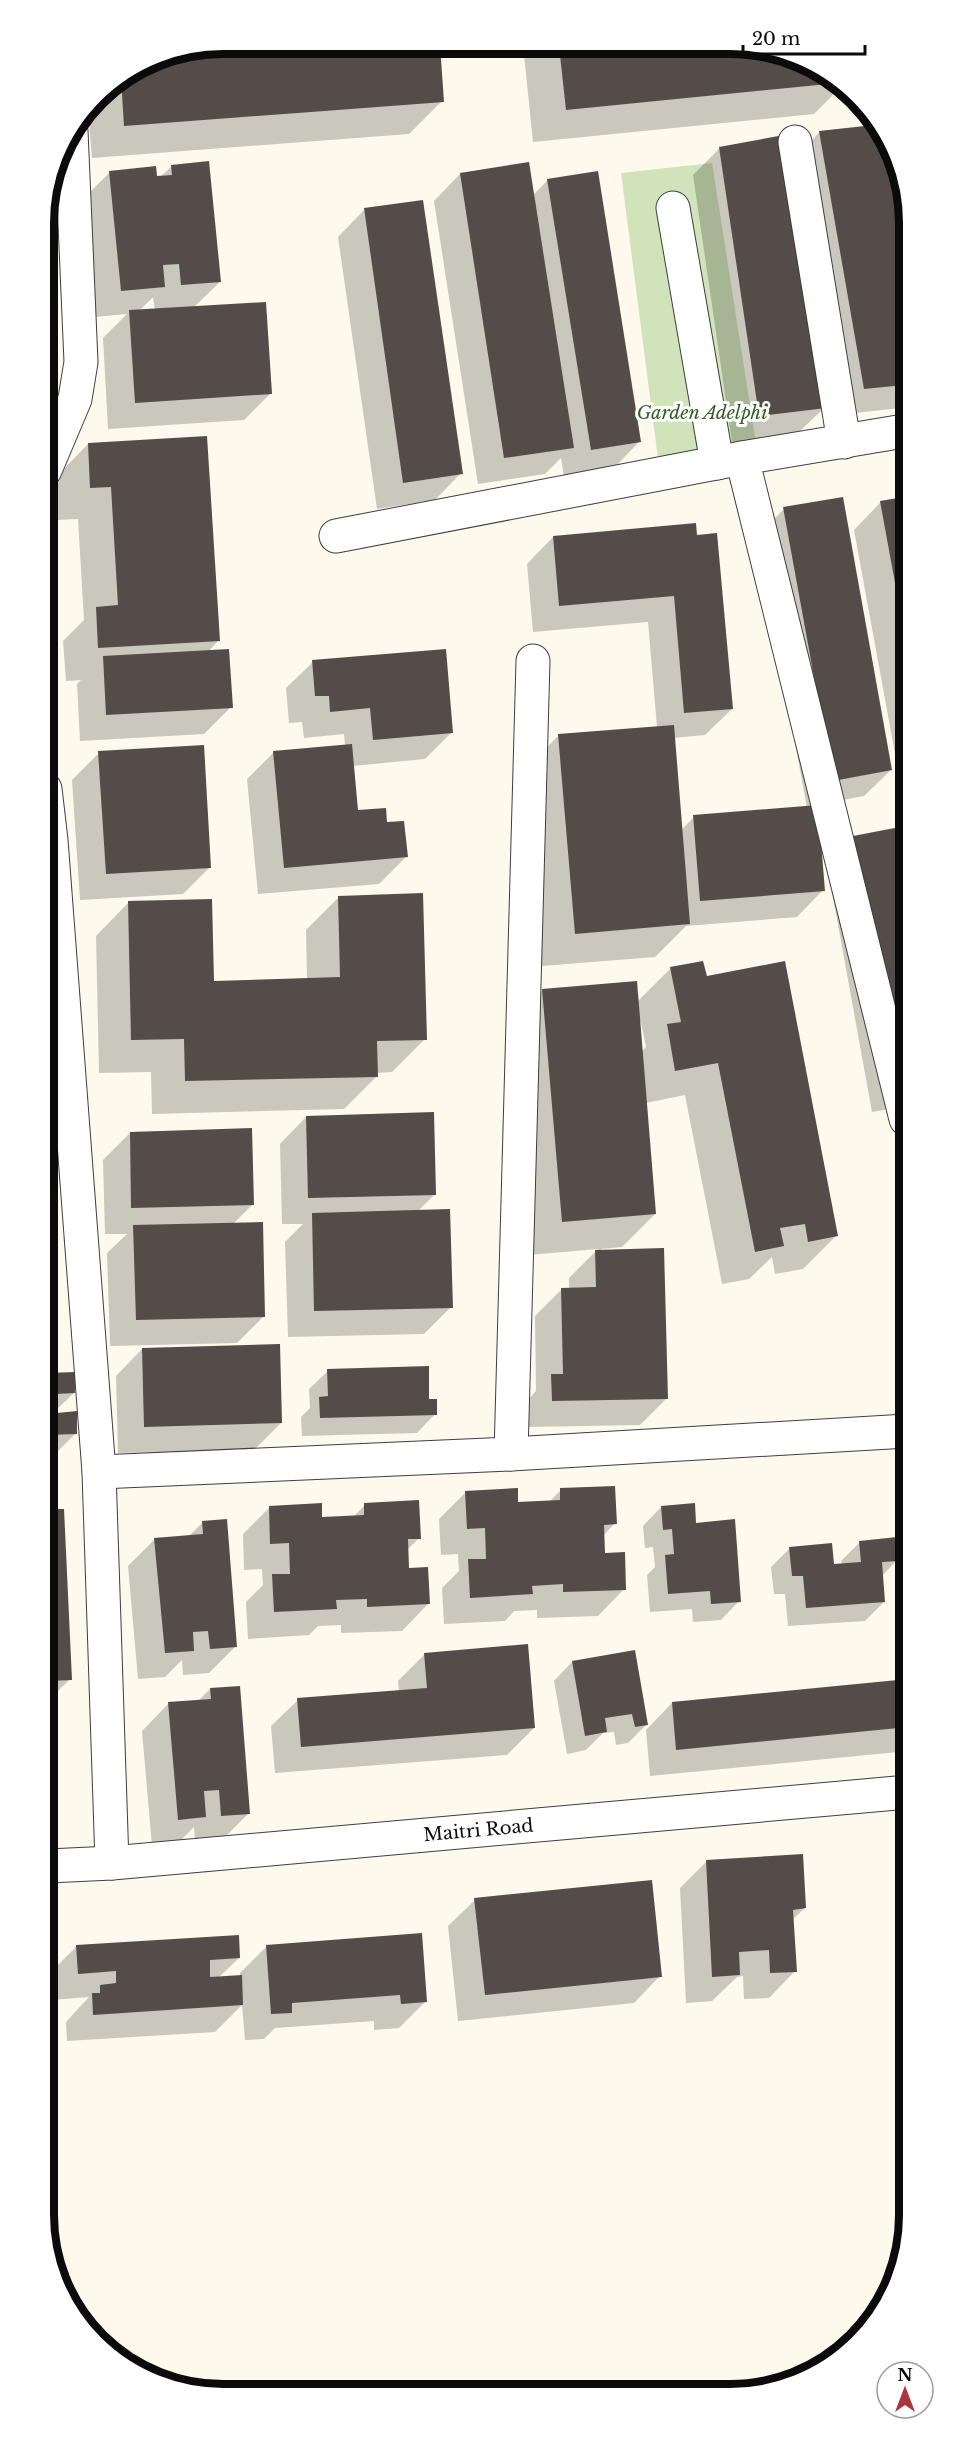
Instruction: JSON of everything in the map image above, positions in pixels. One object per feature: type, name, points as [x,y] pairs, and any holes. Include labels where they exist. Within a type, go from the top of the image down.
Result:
[{"type":"street","points":[[795,142],[844,442]]},
{"type":"street","points":[[54,449],[75,399],[81,362],[72,148]]},
{"type":"street","points":[[673,208],[729,461],[899,1093]]},
{"type":"street","points":[[336,536],[729,461],[899,432]]},
{"type":"street","points":[[511,1454],[533,661]]},
{"type":"street","points":[[54,939],[60,1138],[99,1472],[112,1863]]},
{"type":"street","points":[[99,1472],[511,1454],[899,1431]]},
{"type":"street","name":"Maitri Road","points":[[54,1866],[112,1863],[899,1793]]},
{"type":"green space","name":"Garden Adelphi","points":[[712,163],[758,456],[660,474],[621,173]]},
{"type":"building","points":[[223,54],[441,54],[444,102],[124,126],[122,88],[148,71],[190,57]]},
{"type":"building","points":[[560,54],[752,55],[805,71],[825,84],[566,110]]},
{"type":"building","points":[[868,126],[886,158],[893,179],[898,201],[899,223],[899,386],[864,389],[819,131]]},
{"type":"building","points":[[784,135],[826,408],[759,416],[719,147]]},
{"type":"building","points":[[209,161],[221,282],[181,285],[179,264],[163,265],[165,287],[121,291],[109,171],[156,166],[157,176],[172,175],[171,165]]},
{"type":"building","points":[[529,162],[574,448],[504,458],[460,173]]},
{"type":"building","points":[[598,171],[641,442],[591,450],[547,179]]},
{"type":"building","points":[[423,200],[463,474],[403,483],[364,208]]},
{"type":"building","points":[[266,302],[272,394],[135,403],[129,310]]},
{"type":"building","points":[[54,328],[57,389],[54,389]]},
{"type":"building","points":[[207,436],[220,641],[98,648],[96,607],[118,605],[111,487],[90,488],[88,443]]},
{"type":"building","points":[[843,497],[892,770],[833,781],[783,507]]},
{"type":"building","points":[[899,498],[899,605],[880,501]]},
{"type":"building","points":[[696,523],[697,535],[717,533],[733,709],[684,713],[674,596],[559,606],[553,536]]},
{"type":"building","points":[[229,649],[233,708],[106,715],[103,656]]},
{"type":"building","points":[[446,649],[453,733],[373,740],[370,708],[330,712],[329,696],[315,696],[312,660]]},
{"type":"building","points":[[674,725],[690,924],[575,934],[558,734]]},
{"type":"building","points":[[352,744],[358,810],[386,808],[387,822],[404,821],[408,857],[284,868],[273,751]]},
{"type":"building","points":[[204,745],[211,868],[106,874],[98,751]]},
{"type":"building","points":[[818,805],[825,891],[700,901],[693,815]]},
{"type":"building","points":[[899,827],[899,1086],[898,1086],[853,836]]},
{"type":"building","points":[[423,893],[427,1040],[377,1041],[378,1077],[185,1081],[184,1039],[131,1040],[128,901],[212,899],[214,981],[340,977],[338,896]]},
{"type":"building","points":[[703,961],[707,976],[785,961],[838,1236],[808,1242],[805,1224],[780,1228],[784,1246],[755,1252],[718,1063],[675,1071],[667,1024],[681,1022],[670,967]]},
{"type":"building","points":[[637,981],[656,1214],[562,1222],[542,989]]},
{"type":"building","points":[[434,1112],[436,1195],[308,1198],[306,1116]]},
{"type":"building","points":[[252,1128],[254,1205],[131,1208],[130,1132]]},
{"type":"building","points":[[450,1209],[453,1308],[314,1311],[312,1213]]},
{"type":"building","points":[[263,1222],[265,1317],[136,1320],[133,1225]]},
{"type":"building","points":[[664,1248],[668,1399],[552,1401],[551,1374],[563,1374],[561,1288],[596,1287],[595,1250]]},
{"type":"building","points":[[280,1344],[282,1423],[144,1427],[142,1348]]},
{"type":"building","points":[[429,1366],[429,1399],[437,1399],[437,1415],[320,1418],[319,1397],[328,1396],[327,1369]]},
{"type":"building","points":[[75,1372],[75,1393],[56,1394],[57,1413],[77,1411],[77,1434],[54,1435],[54,1373]]},
{"type":"building","points":[[615,1486],[617,1524],[604,1525],[605,1553],[625,1552],[626,1590],[563,1592],[563,1584],[532,1586],[533,1594],[470,1598],[468,1559],[486,1559],[485,1528],[467,1529],[465,1491],[518,1488],[518,1502],[560,1500],[560,1488]]},
{"type":"building","points":[[419,1500],[421,1539],[408,1539],[409,1568],[428,1567],[430,1604],[367,1607],[367,1599],[336,1600],[337,1609],[274,1612],[272,1574],[290,1574],[289,1543],[270,1544],[269,1506],[322,1503],[322,1517],[364,1515],[364,1503]]},
{"type":"building","points":[[695,1503],[696,1523],[735,1519],[741,1602],[711,1604],[710,1591],[668,1594],[665,1555],[674,1554],[672,1529],[663,1530],[661,1506]]},
{"type":"building","points":[[54,1509],[64,1509],[72,1680],[54,1681]]},
{"type":"building","points":[[227,1519],[237,1647],[210,1649],[208,1631],[193,1632],[194,1651],[165,1653],[154,1538],[203,1534],[202,1521]]},
{"type":"building","points":[[897,1537],[899,1561],[882,1562],[885,1602],[806,1608],[803,1576],[792,1576],[789,1547],[832,1543],[834,1564],[861,1562],[859,1541]]},
{"type":"building","points":[[528,1644],[535,1728],[301,1747],[297,1698],[427,1688],[424,1653]]},
{"type":"building","points":[[635,1650],[648,1725],[635,1727],[632,1714],[605,1718],[607,1732],[585,1736],[572,1661]]},
{"type":"building","points":[[899,1680],[899,1728],[676,1750],[672,1702]]},
{"type":"building","points":[[240,1686],[250,1814],[221,1816],[219,1790],[204,1791],[206,1817],[178,1820],[168,1702],[211,1699],[210,1688]]},
{"type":"building","points":[[803,1854],[806,1908],[793,1910],[797,1972],[770,1973],[769,1950],[739,1952],[740,1975],[712,1977],[706,1860]]},
{"type":"building","points":[[652,1880],[662,1977],[485,1995],[474,1898]]},
{"type":"building","points":[[422,1933],[427,2002],[401,2004],[400,1995],[292,2003],[292,2013],[271,2014],[266,1945]]},
{"type":"building","points":[[239,1935],[240,1958],[210,1960],[210,1977],[242,1975],[243,2005],[93,2015],[92,1993],[100,1993],[100,1985],[116,1983],[116,1971],[78,1974],[76,1945]]}]
